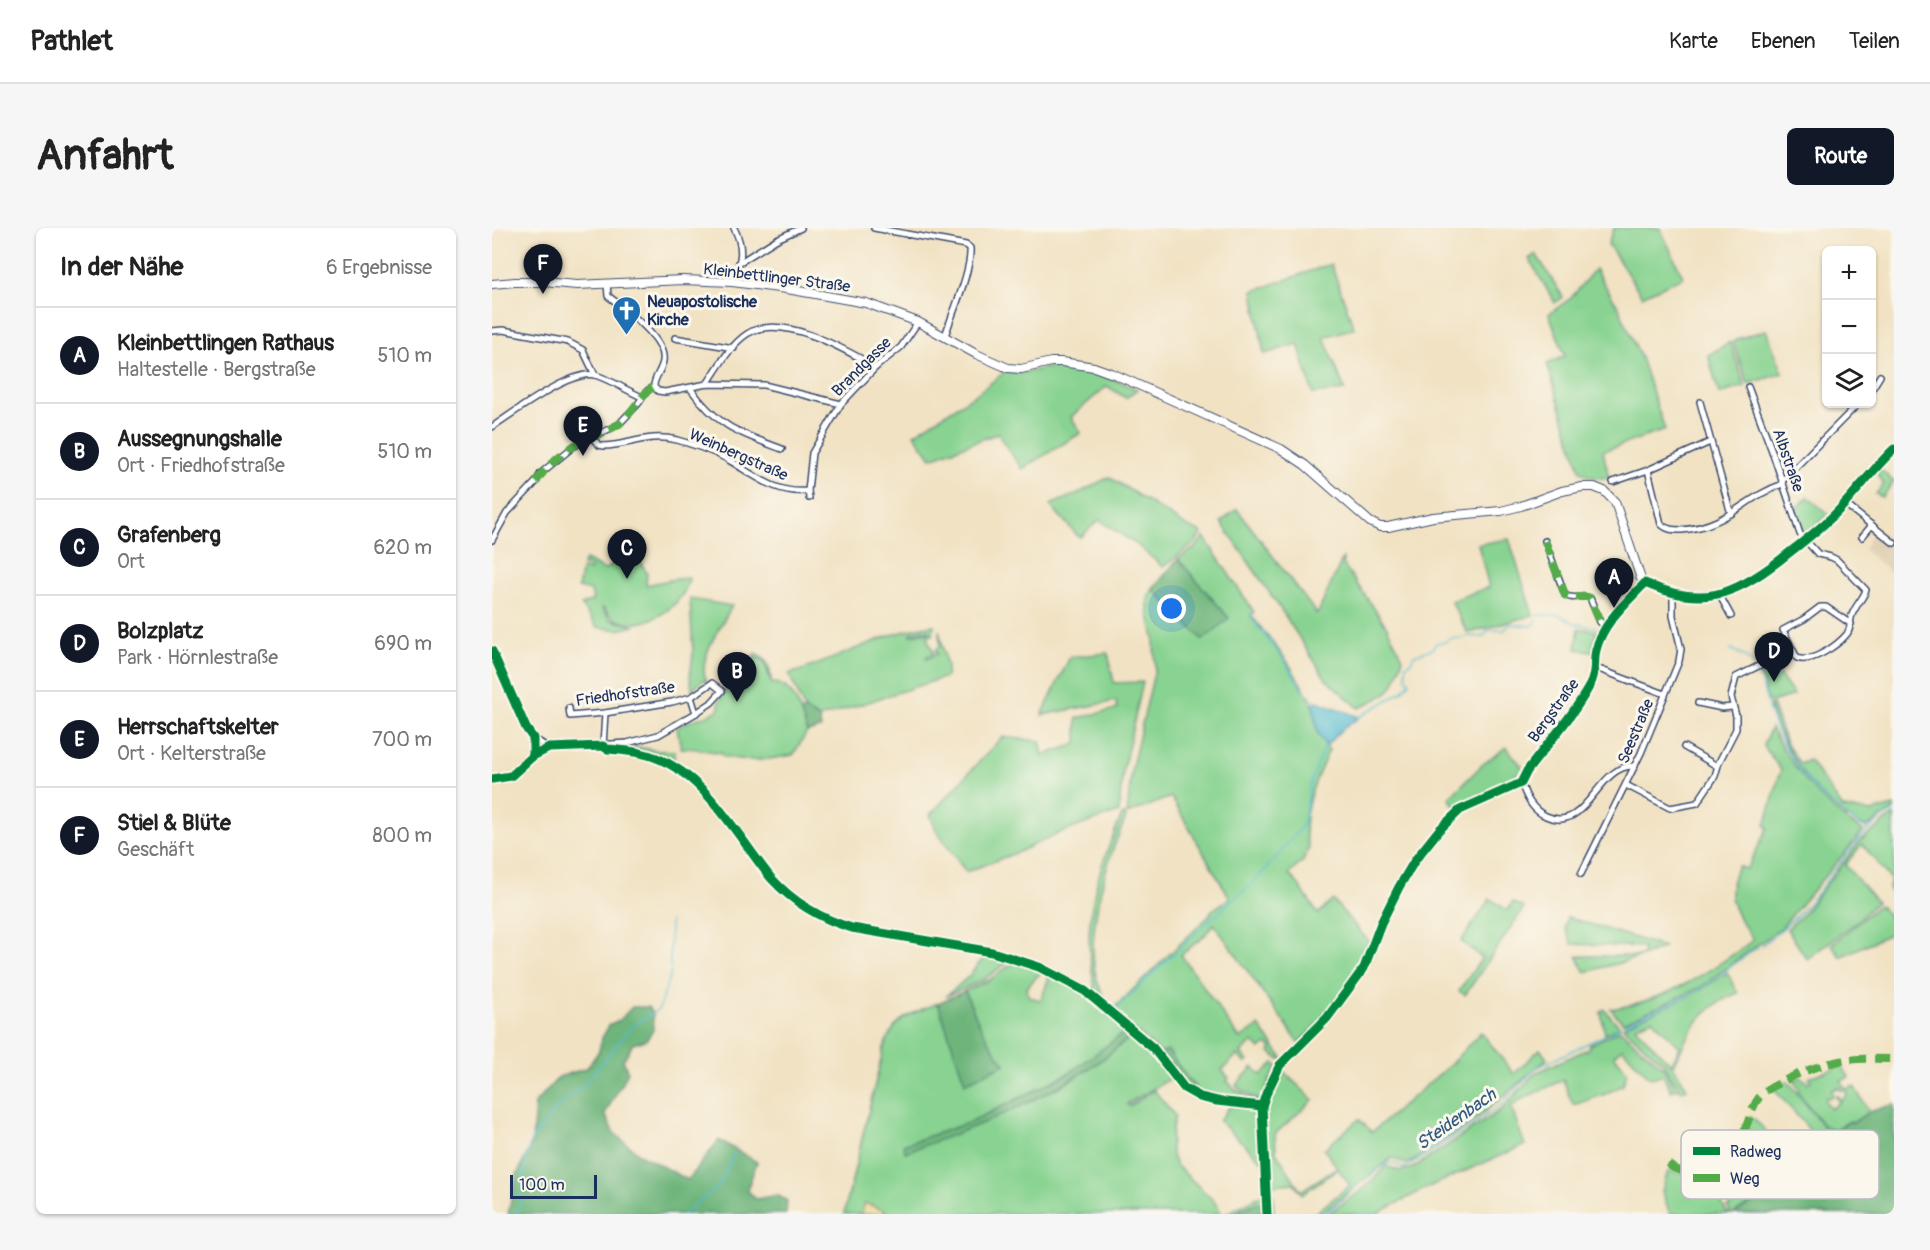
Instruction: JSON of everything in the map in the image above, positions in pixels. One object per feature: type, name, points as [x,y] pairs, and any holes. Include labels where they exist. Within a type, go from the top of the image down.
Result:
[{"type":"street","points":[[732,282],[742,261],[740,243],[734,228]]},
{"type":"street","points":[[742,261],[801,228]]},
{"type":"street","points":[[874,228],[966,245],[970,248],[971,255],[945,336]]},
{"type":"street","name":"Kleinbettlinger Straße","points":[[492,284],[515,282],[577,285],[683,280],[732,282],[866,303],[918,322],[976,354],[1014,370],[1062,362],[1094,367],[1116,375],[1281,449],[1305,465],[1370,522],[1380,526],[1394,526],[1434,517],[1501,511],[1529,504],[1562,491],[1587,487],[1600,489],[1613,497],[1638,573],[1645,583]]},
{"type":"street","points":[[492,540],[507,513],[541,474],[573,447],[619,424],[642,397],[654,387],[663,362],[661,349],[650,333],[624,306],[608,296],[607,284]]},
{"type":"street","name":"Brandgasse","points":[[809,498],[812,453],[841,404],[876,367],[900,347],[918,322]]},
{"type":"street","points":[[707,384],[740,339],[762,328],[777,327],[839,346],[876,367]]},
{"type":"street","points":[[492,332],[503,330],[568,342],[583,350],[594,375]]},
{"type":"street","points":[[675,338],[734,348]]},
{"type":"street","points":[[492,427],[566,381],[580,376],[594,375],[642,397]]},
{"type":"street","points":[[1876,382],[1880,376]]},
{"type":"street","points":[[654,387],[658,391],[665,392],[707,384],[764,386],[841,404]]},
{"type":"street","name":"Albstraße","points":[[1748,387],[1800,534],[1805,541]]},
{"type":"street","points":[[690,388],[703,406],[721,423],[739,433],[782,449]]},
{"type":"street","points":[[1700,402],[1731,514]]},
{"type":"street","points":[[1648,470],[1661,524],[1667,529],[1705,526],[1731,514],[1762,493],[1783,483],[1854,408]]},
{"type":"street","name":"Weinbergstraße","points":[[592,438],[599,445],[604,446],[644,438],[679,441],[731,461],[756,478],[781,490],[808,491]]},
{"type":"street","points":[[1613,482],[1648,470],[1710,442]]},
{"type":"street","points":[[1645,583],[1694,596],[1719,594],[1749,583],[1805,541],[1845,504],[1894,449]]},
{"type":"street","points":[[1845,504],[1894,543]]},
{"type":"street","points":[[1862,537],[1872,525]]},
{"type":"street","points":[[1545,541],[1565,595],[1572,598],[1585,596],[1590,598],[1600,622],[1606,628]]},
{"type":"street","points":[[1805,541],[1821,556],[1834,558],[1866,588],[1866,593],[1851,616],[1851,624],[1842,639],[1812,658],[1801,660],[1791,650],[1783,630],[1804,619],[1817,608],[1826,607],[1851,624]]},
{"type":"street","name":"Bergstraße","points":[[1521,783],[1527,771],[1583,696],[1594,675],[1596,650],[1606,628],[1616,613],[1645,583]]},
{"type":"street","name":"Seestraße","points":[[1581,874],[1630,777],[1681,655],[1681,644],[1673,616],[1674,592]]},
{"type":"street","points":[[1719,594],[1731,616]]},
{"type":"street","points":[[1626,785],[1670,808],[1699,801],[1714,776],[1736,729],[1732,689],[1738,674],[1791,650]]},
{"type":"street","points":[[492,651],[532,738],[533,756]]},
{"type":"street","points":[[1596,668],[1665,694]]},
{"type":"street","name":"Friedhofstraße","points":[[492,779],[511,776],[533,756],[549,748],[603,746],[658,735],[711,703],[722,691],[711,683],[691,697],[605,713],[570,716],[569,708]]},
{"type":"street","name":"Friedhofstraße","points":[[691,697],[696,713]]},
{"type":"street","points":[[1698,702],[1722,708],[1732,707]]},
{"type":"street","points":[[603,746],[605,713]]},
{"type":"street","points":[[532,738],[549,748]]},
{"type":"street","points":[[1684,747],[1717,766]]},
{"type":"street","points":[[1478,802],[1521,783],[1529,801],[1537,811],[1548,817],[1563,818],[1580,810],[1610,777],[1620,770],[1635,766]]},
{"type":"street","points":[[1620,770],[1630,777]]},
{"type":"shaded area","points":[[1874,529],[1894,545],[1894,575],[1864,550]]},
{"type":"green space","points":[[1614,228],[1660,228],[1683,277],[1642,296],[1608,244]]},
{"type":"green space","points":[[1536,254],[1563,297],[1555,303],[1529,259]]},
{"type":"green space","points":[[1331,264],[1354,328],[1324,337],[1345,390],[1313,394],[1298,344],[1264,354],[1253,291]]},
{"type":"green space","points":[[1595,269],[1619,308],[1641,358],[1665,430],[1603,451],[1609,478],[1597,478],[1580,470],[1547,364],[1565,356],[1549,314],[1571,298]]},
{"type":"green space","points":[[1766,330],[1783,373],[1748,384],[1733,343],[1737,339]]},
{"type":"green space","points":[[1730,342],[1745,386],[1719,394],[1708,355]]},
{"type":"green space","points":[[1057,366],[1085,368],[1137,389],[1126,398],[1107,386],[1071,417],[1081,433],[1022,469],[999,433],[931,458],[914,434],[975,395],[1006,371],[1020,373]]},
{"type":"green space","points":[[1881,470],[1894,482],[1882,497],[1876,494],[1884,484],[1877,474]]},
{"type":"green space","points":[[1109,477],[1188,527],[1202,533],[1195,543],[1163,567],[1136,544],[1099,520],[1081,537],[1078,536],[1050,505]]},
{"type":"green space","points":[[1808,497],[1829,515],[1807,531],[1801,528],[1795,510]]},
{"type":"green space","points":[[1237,509],[1316,613],[1318,613],[1343,557],[1343,564],[1385,624],[1403,658],[1389,691],[1359,708],[1326,679],[1221,522]]},
{"type":"green space","points":[[1204,537],[1254,612],[1251,615],[1287,661],[1313,704],[1317,732],[1329,750],[1314,785],[1307,811],[1305,824],[1309,847],[1303,861],[1289,874],[1318,914],[1333,900],[1371,944],[1358,974],[1323,1019],[1299,1043],[1214,924],[1204,936],[1181,955],[1240,1039],[1259,1026],[1283,1059],[1278,1059],[1270,1052],[1272,1049],[1267,1044],[1260,1049],[1253,1042],[1241,1053],[1248,1061],[1245,1063],[1237,1055],[1222,1070],[1229,1078],[1227,1081],[1236,1090],[1258,1102],[1256,1104],[1210,1098],[1195,1093],[1197,1089],[1168,1051],[1161,1053],[1096,996],[1090,959],[1089,931],[1094,894],[1106,854],[1122,815],[1126,818],[1109,861],[1102,887],[1093,943],[1095,969],[1101,991],[1114,1008],[1210,915],[1211,911],[1230,898],[1171,797],[1127,814],[1132,767],[1155,669],[1154,638],[1148,598],[1153,589],[1203,639],[1228,618],[1178,559],[1195,548]]},
{"type":"green space","points":[[1509,539],[1533,615],[1467,632],[1451,601],[1489,587],[1478,544]]},
{"type":"green space","points":[[630,558],[641,562],[647,574],[646,585],[689,578],[685,590],[677,602],[666,611],[653,619],[639,623],[626,623],[614,618],[602,608],[611,620],[635,626],[618,630],[597,627],[581,605],[593,600],[591,591],[578,588],[582,568],[589,571],[591,568],[583,564],[585,560],[605,570],[620,559]]},
{"type":"green space","points":[[1178,559],[1229,618],[1203,640],[1153,589]]},
{"type":"green space","points":[[690,599],[732,606],[707,653],[704,673],[707,681],[704,680],[692,689],[690,677],[693,654]]},
{"type":"green space","points":[[934,625],[933,635],[930,636],[929,630],[911,633],[911,635],[928,632],[928,640],[934,653],[926,659],[937,654],[936,649],[940,646],[939,630],[947,667],[946,677],[819,718],[805,710],[789,674],[878,640]]},
{"type":"green space","points":[[1579,628],[1597,631],[1592,651],[1576,649]]},
{"type":"green space","points":[[756,653],[767,663],[770,678],[763,660],[757,658],[747,680],[742,678]]},
{"type":"green space","points":[[1108,653],[1114,683],[1143,682],[1123,770],[1119,812],[1057,834],[1021,851],[966,872],[937,832],[930,815],[1002,737],[1040,741],[1043,755],[1077,744],[1077,718],[1117,709],[1116,701],[1042,715],[1070,657]]},
{"type":"green space","points":[[757,658],[763,660],[771,677],[771,683],[786,688],[796,700],[799,708],[807,732],[793,755],[750,760],[723,756],[722,753],[681,748],[677,728],[719,709],[719,701],[736,676],[746,682]]},
{"type":"green space","points":[[1770,665],[1794,695],[1768,703],[1759,669]]},
{"type":"green space","points":[[1772,705],[1786,743],[1800,764],[1809,760],[1843,808],[1871,812],[1894,806],[1894,810],[1867,827],[1856,823],[1832,805],[1809,781],[1790,753],[1769,706]]},
{"type":"green space","points":[[805,710],[819,718],[821,728],[807,732],[801,712]]},
{"type":"green space","points":[[1771,728],[1789,759],[1810,786],[1835,810],[1863,831],[1782,927],[1699,988],[1623,1023],[1611,1009],[1650,999],[1686,984],[1753,940],[1733,905],[1731,888],[1738,866],[1747,869],[1768,827],[1765,826],[1781,770],[1763,745]]},
{"type":"green space","points":[[627,745],[659,751],[675,751],[673,762],[628,749]]},
{"type":"green space","points":[[1506,747],[1524,769],[1494,792],[1457,809],[1449,798],[1482,765]]},
{"type":"green space","points":[[1894,815],[1894,896],[1889,888],[1891,880],[1862,844],[1845,865],[1877,902],[1856,922],[1807,959],[1787,929],[1804,913],[1860,841]]},
{"type":"green space","points":[[1490,899],[1507,910],[1513,902],[1524,908],[1465,995],[1459,991],[1482,958],[1461,941]]},
{"type":"green space","points":[[1879,905],[1894,922],[1894,932],[1840,957],[1832,944]]},
{"type":"green space","points":[[1567,917],[1664,947],[1643,956],[1643,947],[1572,944],[1565,927]]},
{"type":"green space","points":[[987,954],[1009,959],[1009,961],[983,980],[946,996],[968,977]]},
{"type":"green space","points":[[1577,956],[1642,956],[1585,972]]},
{"type":"green space","points":[[1016,961],[1043,970],[1026,988],[1029,997],[1041,1000],[1051,974],[1090,996],[1129,1029],[1071,1072],[968,1123],[904,1145],[980,1124],[1061,1086],[1095,1065],[1133,1035],[1161,1060],[1173,1077],[1127,1104],[1129,1106],[1154,1090],[1175,1116],[1171,1147],[1176,1165],[1213,1200],[1222,1214],[884,1214],[885,1211],[865,1204],[861,1214],[844,1214],[883,1051],[892,1031],[903,1019],[938,1003],[965,1082],[1005,1064],[989,1044],[978,1024],[965,991],[989,980]]},
{"type":"green space","points":[[1727,972],[1738,993],[1705,1013],[1691,1031],[1673,1066],[1687,1088],[1681,1091],[1663,1063],[1623,1027],[1715,981]],"holes":[[[1652,1019],[1680,1047],[1671,1064],[1635,1027]]]},
{"type":"green space","points":[[965,991],[982,1029],[1005,1064],[965,1083],[938,1003]]},
{"type":"green space","points":[[632,1007],[648,1007],[653,1015],[653,1030],[646,1040],[633,1044],[623,1060],[628,1072],[605,1114],[613,1132],[639,1154],[688,1180],[719,1140],[757,1162],[747,1190],[756,1199],[777,1195],[787,1201],[786,1214],[508,1214],[517,1175],[532,1143],[535,1103],[559,1077],[587,1068],[599,1051],[602,1038],[610,1024],[620,1020]]},
{"type":"green space","points":[[1604,1009],[1620,1027],[1605,1034],[1601,1012]]},
{"type":"green space","points":[[1129,1029],[1133,1035],[1072,1079],[977,1125],[905,1152],[903,1145],[968,1123],[1071,1072]]},
{"type":"green space","points":[[1620,1030],[1663,1067],[1676,1089],[1671,1091],[1663,1075],[1650,1078],[1622,1048],[1614,1055],[1627,1072],[1623,1085],[1603,1095],[1573,1105],[1563,1080],[1522,1099],[1511,1107],[1525,1145],[1426,1188],[1377,1214],[1328,1214],[1367,1186],[1386,1166],[1400,1171],[1413,1168],[1501,1110],[1535,1073],[1588,1049],[1589,1045]]},
{"type":"green space","points":[[1481,1032],[1514,1074],[1540,1049],[1547,1059],[1481,1115],[1413,1161],[1406,1164],[1392,1158],[1321,1214],[1314,1214],[1350,1185],[1338,1169],[1302,1194],[1294,1183],[1272,1185],[1274,1214],[1269,1214],[1264,1113],[1265,1103],[1281,1069],[1313,1100],[1275,1134],[1276,1152],[1301,1191],[1337,1167],[1324,1149],[1359,1119],[1372,1132],[1451,1064]]},
{"type":"green space","points":[[1168,1051],[1197,1089],[1195,1093],[1184,1085],[1161,1053]]},
{"type":"green space","points":[[1274,1063],[1277,1066],[1260,1101],[1236,1085],[1253,1067],[1261,1075]]},
{"type":"green space","points":[[1842,1066],[1849,1077],[1841,1081],[1845,1088],[1841,1091],[1838,1087],[1831,1091],[1833,1095],[1826,1097],[1825,1101],[1831,1109],[1839,1103],[1835,1096],[1837,1095],[1841,1101],[1847,1095],[1845,1090],[1854,1086],[1869,1112],[1852,1123],[1850,1121],[1833,1130],[1823,1125],[1798,1092],[1794,1080],[1801,1077],[1808,1083],[1811,1081],[1809,1077]]},
{"type":"green space","points":[[1788,1081],[1826,1130],[1810,1130],[1773,1088]]},
{"type":"green space","points":[[1894,1104],[1894,1214],[1734,1214],[1751,1203],[1749,1199],[1879,1199],[1879,1130],[1834,1130],[1851,1121],[1853,1123],[1869,1112]]},
{"type":"green space","points":[[1230,1106],[1253,1108],[1261,1115],[1263,1162],[1219,1121]]},
{"type":"green space","points":[[1751,1116],[1765,1130],[1749,1130],[1747,1128]]},
{"type":"green space","points":[[1668,1171],[1681,1174],[1681,1199],[1720,1199],[1728,1214],[1670,1214],[1662,1191]]},
{"type":"green space","points":[[1264,1194],[1265,1214],[1248,1214],[1245,1207],[1233,1214],[1225,1214]]},
{"type":"green space","points":[[1731,1199],[1748,1199],[1751,1203],[1734,1214],[1728,1214],[1730,1212],[1728,1207],[1733,1203]]},
{"type":"green space","points":[[1258,1202],[1261,1203],[1262,1214],[1233,1214]]},
{"type":"sand","points":[[865,1203],[885,1211],[884,1214],[861,1214]]},
{"type":"water","points":[[1317,701],[1358,718],[1339,732],[1326,746],[1317,732],[1313,704]]},
{"type":"waterway","points":[[1359,717],[1403,691],[1410,682],[1406,677],[1406,665],[1411,662],[1414,655],[1432,649],[1436,643],[1445,642],[1450,638],[1482,637],[1488,630],[1505,630],[1510,624],[1533,626],[1538,615],[1559,615],[1574,623],[1597,628]]},
{"type":"waterway","points":[[1250,616],[1285,661],[1302,689],[1317,702]]},
{"type":"waterway","points":[[1731,649],[1755,665]]},
{"type":"waterway","points":[[1758,670],[1767,702]]},
{"type":"waterway","points":[[1768,707],[1789,754],[1809,782],[1833,805],[1867,829]]},
{"type":"waterway","points":[[1115,1009],[1234,898],[1250,886],[1303,825],[1310,785],[1325,745]]},
{"type":"waterway","name":"Steidenbach","points":[[1762,945],[1806,906],[1861,837],[1894,811]]},
{"type":"waterway","points":[[670,921],[670,968]]},
{"type":"waterway","name":"Steidenbach","points":[[1625,1024],[1696,992],[1758,947]]},
{"type":"waterway","points":[[516,1214],[522,1201],[525,1162],[531,1141],[557,1107],[583,1086],[631,1027],[659,1009],[671,972]]},
{"type":"waterway","name":"Steidenbach","points":[[1610,1033],[1620,1027]]},
{"type":"waterway","name":"Steidenbach","points":[[1322,1214],[1334,1207],[1386,1164],[1393,1163],[1404,1168],[1496,1109],[1536,1068],[1605,1035]]},
{"type":"waterway","points":[[683,1214],[719,1186],[735,1152]]},
{"type":"marked path","points":[[536,482],[564,452],[619,424],[644,394],[654,387]]},
{"type":"marked path","points":[[1545,541],[1565,595],[1590,598],[1600,622],[1606,628]]},
{"type":"marked path","points":[[1744,1130],[1753,1107],[1762,1094],[1797,1075],[1840,1061],[1894,1059]]},
{"type":"marked path","points":[[1668,1164],[1681,1170]]},
{"type":"cycle path","points":[[1267,1214],[1262,1106],[1280,1065],[1327,1018],[1364,968],[1381,923],[1399,887],[1415,860],[1439,830],[1460,810],[1521,783],[1527,771],[1590,685],[1599,640],[1616,614],[1645,583],[1665,591],[1700,596],[1731,590],[1747,582],[1780,560],[1825,524],[1894,449]]},
{"type":"cycle path","points":[[492,651],[526,728],[533,738],[533,756]]},
{"type":"cycle path","points":[[492,779],[511,776],[533,756],[549,748],[603,746],[607,749],[648,755],[668,763],[702,790],[717,806],[771,878],[808,909],[852,928],[992,952],[1039,967],[1085,991],[1153,1048],[1184,1088],[1200,1097],[1217,1101],[1262,1106]]},
{"type":"place","name":"Stiel & Blüte","points":[[543,294]]},
{"type":"place","name":"Neuapostolische Kirche","points":[[626,336]]},
{"type":"place","name":"Herrschaftskelter","points":[[583,456]]},
{"type":"place","name":"Grafenberg","points":[[627,579]]},
{"type":"place","name":"Kleinbettlingen Rathaus","points":[[1614,608]]},
{"type":"place","name":"Bolzplatz","points":[[1774,682]]},
{"type":"place","name":"Aussegnungshalle","points":[[737,702]]}]
